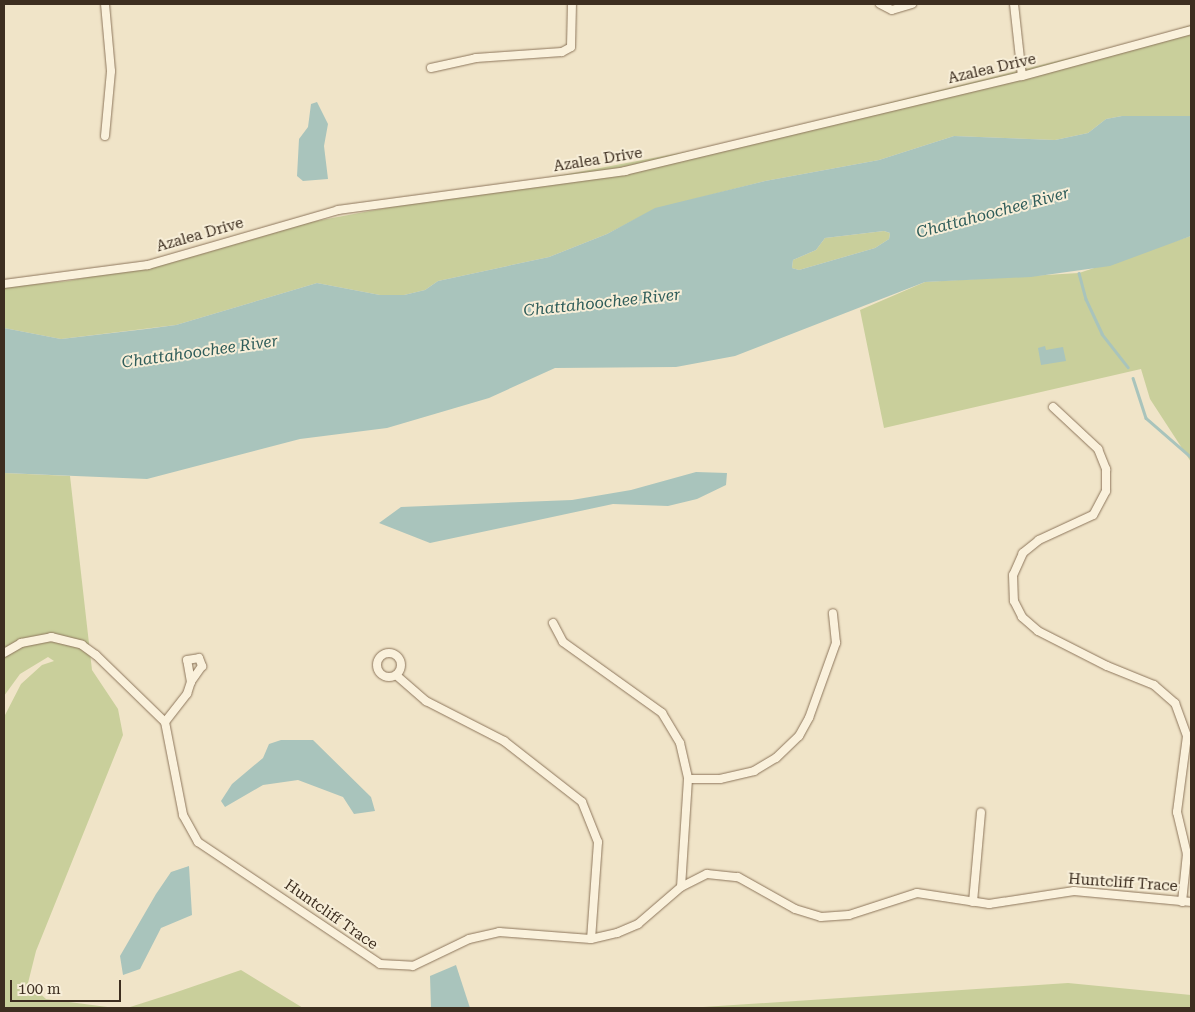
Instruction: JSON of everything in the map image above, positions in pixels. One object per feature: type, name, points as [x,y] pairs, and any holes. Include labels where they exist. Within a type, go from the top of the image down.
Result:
[{"type":"street","points":[[105,4],[112,71],[105,136]]},
{"type":"street","points":[[432,68],[476,58],[562,52],[571,47],[572,4]]},
{"type":"street","points":[[880,4],[892,10],[912,4]]},
{"type":"street","points":[[1014,4],[1022,76]]},
{"type":"street","name":"Azalea Drive","points":[[4,284],[148,265],[346,209],[625,171],[1022,76],[1191,30]]},
{"type":"street","points":[[1052,407],[1098,449],[1106,469],[1106,491],[1094,515],[1039,540],[1023,553],[1013,575],[1014,601],[1022,617],[1038,631],[1106,666],[1154,685],[1175,703],[1187,736],[1177,812],[1189,856],[1182,902]]},
{"type":"street","points":[[688,779],[720,779],[754,771],[776,758],[799,736],[809,718],[836,643],[833,613]]},
{"type":"street","points":[[553,623],[563,642],[662,713],[680,743],[688,779],[681,887]]},
{"type":"street","points":[[4,654],[36,638],[59,638],[82,645],[165,722],[181,704],[191,682]]},
{"type":"street","points":[[396,675],[426,701],[504,741],[582,802],[598,842],[591,939]]},
{"type":"street","name":"Huntcliff Trace","points":[[165,722],[183,815],[198,842],[213,855],[256,878],[308,920],[369,960],[405,968],[469,939],[499,932],[591,939],[638,924],[681,887],[707,874],[722,873],[748,882],[795,909],[822,917],[849,915],[917,893],[974,902],[1011,904],[1074,891],[1191,902]]},
{"type":"street","points":[[974,902],[981,812]]},
{"type":"green space","points":[[1191,25],[1191,116],[1122,116],[1106,119],[1088,133],[1055,140],[954,136],[879,160],[765,181],[655,209],[607,234],[549,257],[438,281],[425,290],[404,295],[380,295],[317,283],[176,325],[61,339],[4,328],[4,287],[68,281],[198,255],[311,222],[712,147],[1162,35]]},
{"type":"green space","points":[[884,231],[890,233],[889,239],[875,248],[799,270],[792,268],[793,260],[816,250],[825,238]]},
{"type":"green space","points":[[1191,236],[1191,462],[1150,399],[1141,369],[884,428],[860,310],[925,282],[1079,273]]},
{"type":"green space","points":[[4,473],[70,476],[92,670],[118,709],[123,735],[36,951],[28,983],[46,999],[115,1008],[4,1008],[4,717],[21,684],[42,665],[54,661],[48,657],[20,674],[4,696]]},
{"type":"green space","points":[[241,970],[303,1008],[127,1008],[174,993]]},
{"type":"green space","points":[[1068,983],[1191,995],[1191,1008],[688,1008]]},
{"type":"water","points":[[317,102],[328,124],[324,146],[328,179],[303,181],[297,176],[299,139],[308,127],[311,104]]},
{"type":"water","name":"Chattahoochee River","points":[[1122,116],[1191,116],[1191,236],[1110,266],[1031,277],[925,282],[735,356],[676,367],[555,368],[489,398],[387,428],[300,439],[147,479],[4,473],[4,328],[61,339],[176,325],[317,283],[380,295],[404,295],[425,290],[438,281],[549,257],[607,234],[655,208],[765,181],[879,160],[954,136],[1055,140],[1088,133],[1106,119]],"holes":[[[884,231],[890,233],[889,239],[875,248],[799,270],[792,268],[793,260],[816,250],[825,238]]]},
{"type":"water","points":[[1045,346],[1046,350],[1063,347],[1066,361],[1041,365],[1038,348]]},
{"type":"water","points":[[696,472],[727,473],[726,485],[697,499],[668,506],[613,504],[430,543],[379,523],[401,507],[572,500],[631,490]]},
{"type":"water","points":[[281,740],[313,740],[371,797],[375,811],[354,814],[343,797],[298,780],[263,785],[225,807],[221,801],[232,784],[263,758],[269,744]]},
{"type":"water","points":[[189,866],[192,915],[161,928],[140,969],[123,975],[120,956],[156,894],[171,872]]},
{"type":"water","points":[[456,965],[470,1008],[431,1008],[430,976]]},
{"type":"waterway","points":[[1079,273],[1086,299],[1102,334],[1128,367]]},
{"type":"waterway","points":[[1133,378],[1146,418],[1191,457]]}]
